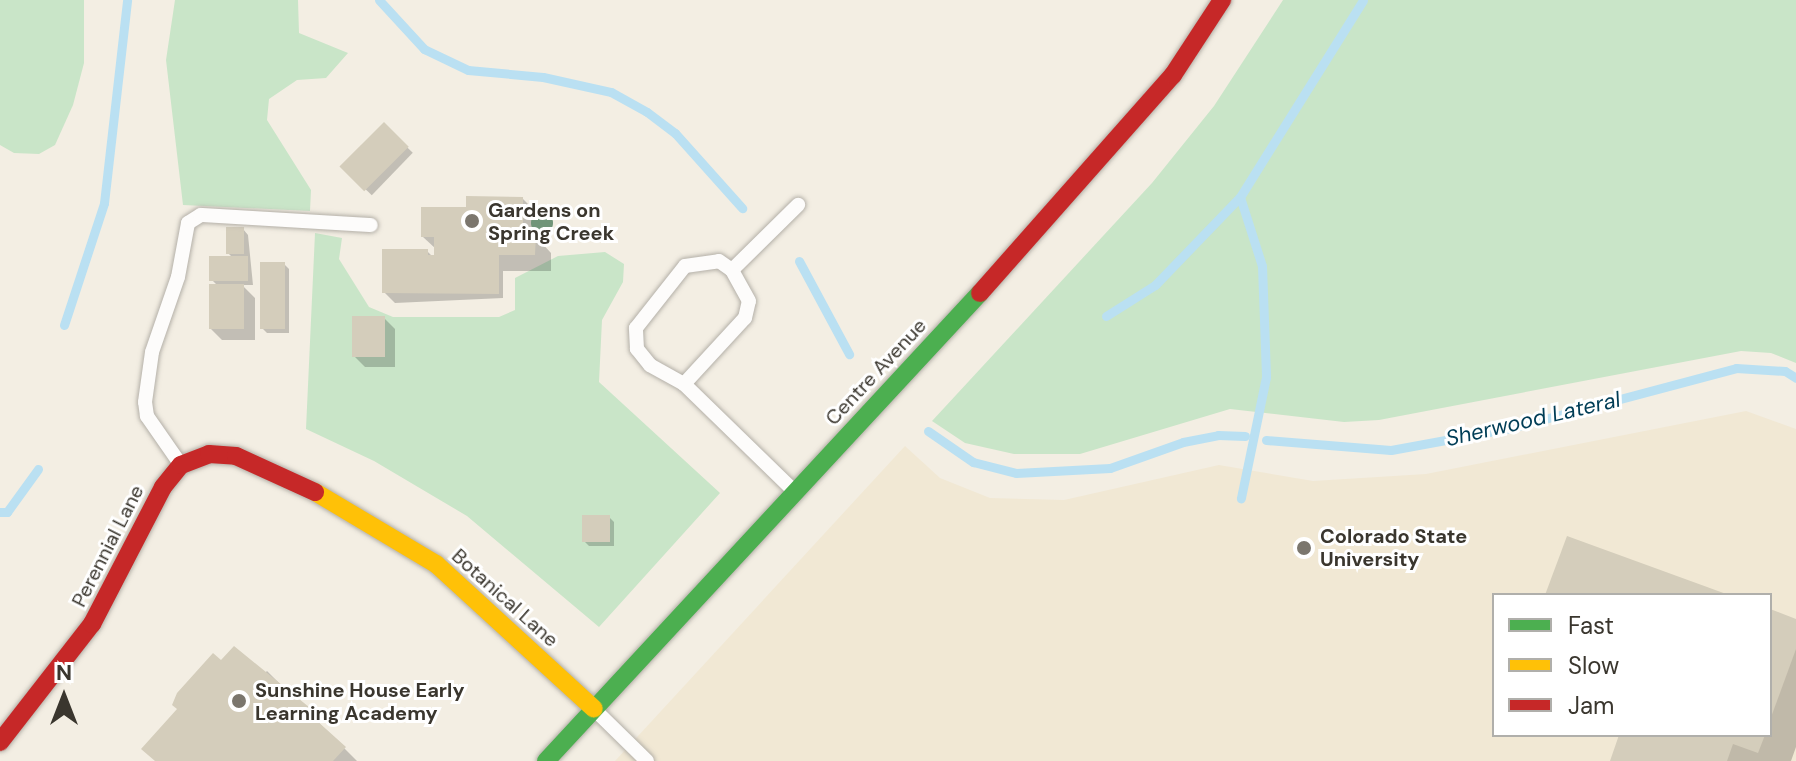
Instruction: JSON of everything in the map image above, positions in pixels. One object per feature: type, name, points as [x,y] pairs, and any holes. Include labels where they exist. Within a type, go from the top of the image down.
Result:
[{"type":"street","name":"Centre Avenue","points":[[546,761],[1089,175],[1173,75],[1222,0]]},
{"type":"street","name":"Botanical Lane","points":[[181,465],[209,454],[236,456],[295,480],[436,564],[594,709]]},
{"type":"street","name":"Perennial Lane","points":[[0,742],[92,624],[163,487],[181,465]]},
{"type":"lane","points":[[732,270],[798,205]]},
{"type":"lane","points":[[181,465],[147,416],[145,402],[154,344],[178,277],[188,223],[201,215],[371,225]]},
{"type":"lane","points":[[684,384],[745,318],[749,301],[732,270],[719,261],[685,266],[636,328],[637,349],[650,365],[684,384],[794,491]]},
{"type":"lane","points":[[594,709],[647,761]]},
{"type":"shaded area","name":"Colorado State University","points":[[1746,411],[1796,429],[1796,761],[615,761],[905,446],[940,478],[990,498],[1064,500],[1219,465],[1313,481],[1426,474]]},
{"type":"green space","points":[[0,0],[84,0],[84,63],[73,105],[55,145],[39,154],[14,153],[0,145]]},
{"type":"green space","points":[[175,0],[298,0],[299,33],[348,53],[326,78],[297,80],[269,99],[267,120],[311,190],[310,211],[183,205],[166,60]]},
{"type":"green space","points":[[1283,0],[1796,0],[1796,363],[1771,353],[1741,351],[1379,420],[1344,422],[1230,409],[1080,454],[1014,454],[965,443],[932,421],[1152,183],[1214,106]]},
{"type":"green space","points":[[315,233],[342,238],[339,259],[369,307],[393,317],[499,317],[515,310],[515,278],[558,256],[605,252],[624,264],[623,282],[602,320],[599,382],[720,493],[599,627],[467,516],[374,461],[306,429]]},
{"type":"building","points":[[384,122],[409,147],[364,191],[339,167]]},
{"type":"building","points":[[466,196],[523,197],[523,234],[536,234],[535,255],[499,255],[499,294],[382,293],[382,249],[428,249],[428,255],[434,255],[434,237],[421,237],[421,207],[466,207]]},
{"type":"building","points":[[226,227],[244,227],[244,254],[226,254]]},
{"type":"building","points":[[209,256],[248,256],[248,281],[209,281]]},
{"type":"building","points":[[260,262],[285,262],[285,329],[260,329]]},
{"type":"building","points":[[209,284],[244,284],[244,329],[209,329]]},
{"type":"building","points":[[352,316],[385,316],[385,357],[352,357]]},
{"type":"building","points":[[582,515],[610,515],[610,542],[582,542]]},
{"type":"building","points":[[1567,536],[1724,593],[1546,593]]},
{"type":"building","points":[[1772,610],[1796,619],[1796,649],[1772,715]]},
{"type":"building","name":"Sunshine House Early Learning Academy","points":[[234,646],[320,716],[316,720],[346,747],[333,761],[155,761],[141,749],[177,709],[172,705],[177,693],[213,653],[221,660]]},
{"type":"building","points":[[1618,737],[1764,737],[1758,753],[1733,744],[1727,761],[1610,761]]},
{"type":"waterway","points":[[64,325],[104,203],[127,0]]},
{"type":"waterway","name":"Sherwood Lateral","points":[[379,0],[424,49],[468,70],[543,77],[611,92],[647,112],[675,133],[742,208]]},
{"type":"waterway","points":[[1106,316],[1155,285],[1240,197],[1363,0]]},
{"type":"waterway","points":[[1240,197],[1262,266],[1266,377],[1241,498]]},
{"type":"waterway","name":"Sherwood Lateral","points":[[799,261],[849,354]]},
{"type":"waterway","name":"Sherwood Lateral","points":[[1266,440],[1391,450],[1511,428],[1736,368],[1785,371],[1796,378]]},
{"type":"waterway","name":"Sherwood Lateral","points":[[928,431],[973,462],[1016,473],[1110,468],[1183,442],[1218,435],[1245,436]]},
{"type":"waterway","points":[[0,512],[7,512],[38,469]]},
{"type":"traffic: fast","points":[[546,761],[980,293]]},
{"type":"traffic: slow","points":[[315,492],[436,564],[594,709]]},
{"type":"traffic: jam","points":[[980,293],[1173,75],[1222,0]]},
{"type":"traffic: jam","points":[[0,742],[92,624],[163,487],[181,465],[209,454],[236,456],[315,492]]},
{"type":"place","name":"Gardens on Spring Creek","points":[[472,221]]},
{"type":"place","name":"Colorado State University","points":[[1304,548]]},
{"type":"place","name":"Sunshine House Early Learning Academy","points":[[239,701]]}]
